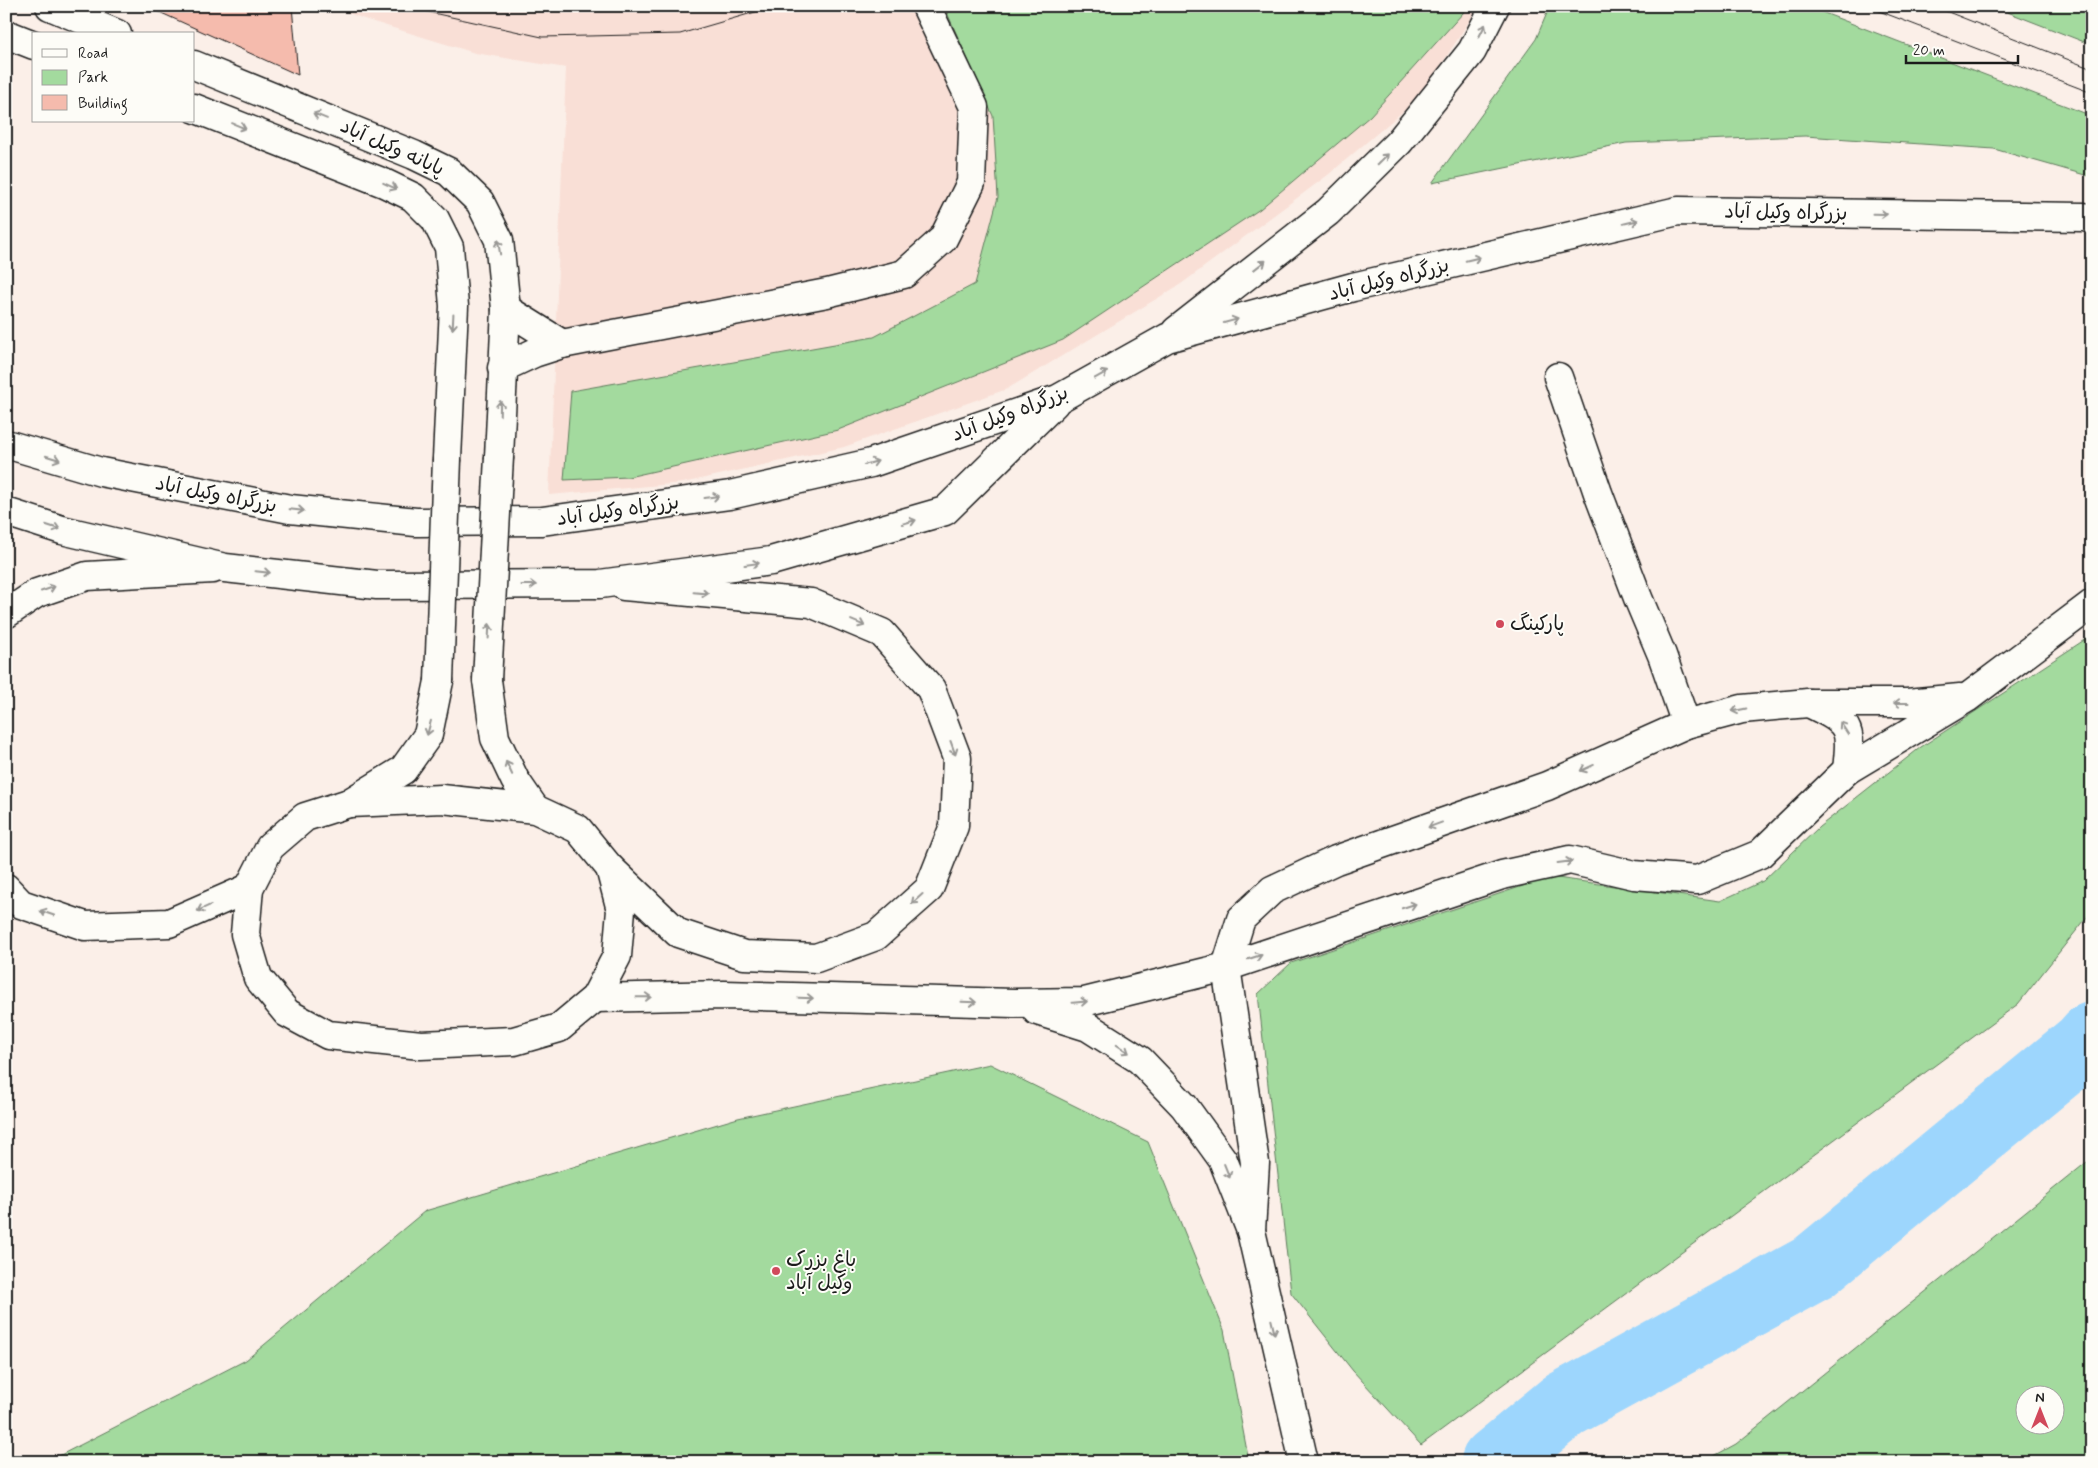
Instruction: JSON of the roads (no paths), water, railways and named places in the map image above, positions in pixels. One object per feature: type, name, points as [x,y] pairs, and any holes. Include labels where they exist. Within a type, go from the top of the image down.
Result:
[{"type":"main road","points":[[50,6],[112,32]]},
{"type":"main road","points":[[502,368],[534,353],[562,344],[818,295],[904,274],[943,238],[971,183],[974,107],[926,6]]},
{"type":"main road","points":[[1167,338],[1328,212],[1399,142],[1472,51],[1495,6]]},
{"type":"main road","points":[[6,34],[32,44]]},
{"type":"main road","name":"پایانه وکیل آباد","points":[[195,65],[414,155],[449,172],[480,202],[499,240],[506,309],[487,680],[495,738],[514,780],[535,809]]},
{"type":"main road","name":"پایانه وکیل آباد","points":[[195,108],[384,183],[413,197],[435,219],[449,247],[454,306],[439,681],[428,735],[403,770],[349,803]]},
{"type":"main road","name":"بزرگراه وکیل آباد","points":[[6,444],[101,472],[290,509],[416,522],[542,521],[730,495],[871,464],[1058,399],[1167,338],[1353,287],[1678,211],[2084,217],[2092,219]]},
{"type":"main road","points":[[506,309],[562,344]]},
{"type":"main road","points":[[1558,377],[1598,493],[1638,598],[1662,654],[1686,724]]},
{"type":"main road","points":[[600,584],[771,561],[945,511],[1058,399]]},
{"type":"main road","points":[[6,512],[62,530],[225,568],[377,585],[600,584],[811,602],[882,633],[931,689],[957,758],[954,826],[929,889],[876,936],[816,958],[744,955],[678,933],[609,867],[578,829],[535,809],[442,799],[349,803],[305,817],[270,848],[249,888],[245,934],[258,978],[287,1014],[328,1035],[421,1045],[514,1041],[559,1028],[595,998],[617,956],[622,910],[609,867]]},
{"type":"main road","points":[[6,614],[37,593],[87,576],[225,568]]},
{"type":"main road","points":[[595,998],[724,995],[1014,1003],[1084,1002],[1226,967],[1502,875],[1570,860],[1634,875],[1697,880],[1760,854],[1847,770],[1966,698],[2092,604]]},
{"type":"main road","points":[[1251,1232],[1256,1163],[1226,967],[1241,920],[1272,890],[1336,860],[1547,786],[1686,724],[1742,709],[1808,703],[1907,703],[1966,698]]},
{"type":"main road","points":[[1808,703],[1833,715],[1846,727],[1850,742],[1847,770]]},
{"type":"main road","points":[[6,888],[22,904],[85,926],[169,923],[249,888]]},
{"type":"main road","points":[[1014,1003],[1088,1027],[1140,1060],[1184,1106],[1223,1160],[1251,1232],[1304,1462]]},
{"type":"waterway","points":[[1495,1462],[1564,1405],[1813,1268],[2084,1045],[2092,1036]]},
{"type":"tram line","points":[[401,6],[542,37],[680,34],[776,6]]},
{"type":"tram line","points":[[1866,6],[2092,93]]},
{"type":"tram line","points":[[1933,6],[2092,69]]},
{"type":"place","name":"پارکینگ","points":[[1500,624]]},
{"type":"place","name":"باغ بزرک وکیل آباد","points":[[776,1271]]}]
